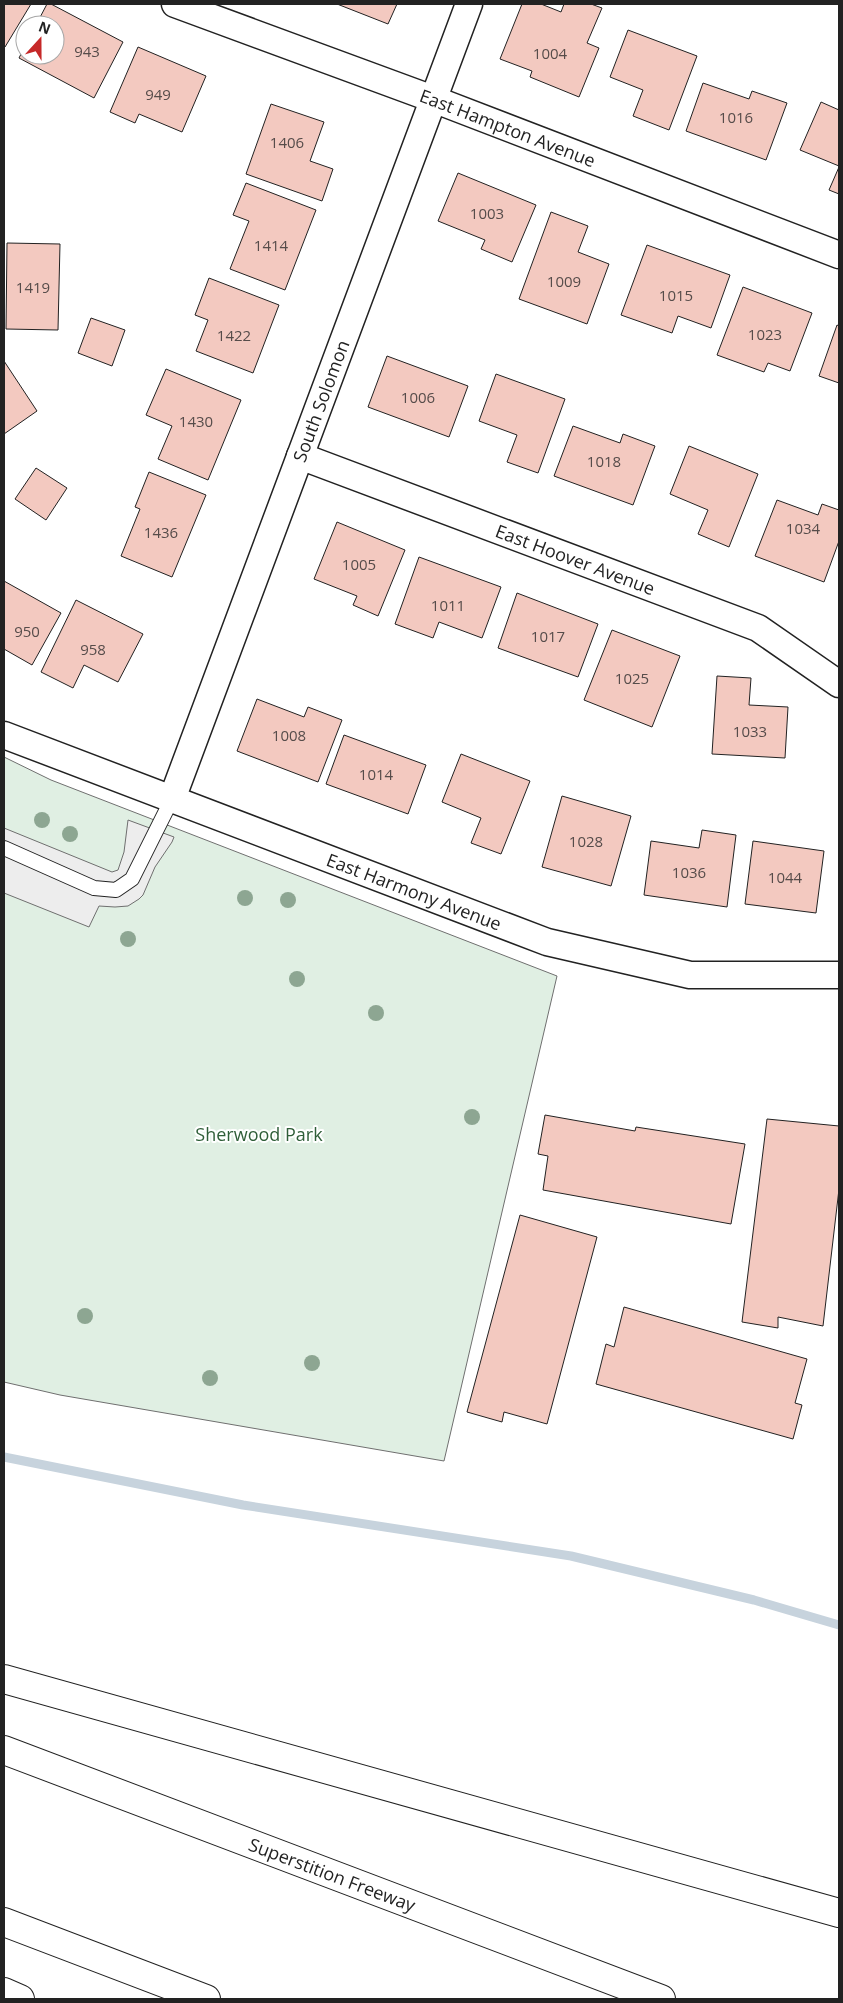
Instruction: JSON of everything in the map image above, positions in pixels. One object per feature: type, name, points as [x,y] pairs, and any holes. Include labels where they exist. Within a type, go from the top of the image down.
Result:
[{"type":"highway","points":[[4,1679],[839,1913]]},
{"type":"highway","name":"Superstition Freeway","points":[[4,1750],[661,1999]]},
{"type":"highway","points":[[4,1922],[206,1999]]},
{"type":"highway","points":[[4,1992],[20,1999]]},
{"type":"street","name":"East Hampton Avenue","points":[[175,4],[433,99],[839,255]]},
{"type":"street","name":"South Solomon","points":[[172,799],[469,4]]},
{"type":"street","name":"East Hoover Avenue","points":[[300,456],[758,628],[839,684]]},
{"type":"street","name":"East Harmony Avenue","points":[[4,734],[555,945],[690,975],[839,976]]},
{"type":"lane","points":[[4,848],[94,888],[116,890],[132,879],[172,799]]},
{"type":"green space","name":"Sherwood Park","points":[[4,757],[51,780],[557,976],[444,1461],[60,1395],[4,1382]]},
{"type":"shaded area","points":[[128,820],[174,837],[155,867],[143,895],[128,906],[99,906],[89,927],[4,893],[4,828],[112,872],[118,870],[124,852]]},
{"type":"building","points":[[4,4],[31,4],[24,15],[15,15],[15,30],[4,46]]},
{"type":"building","points":[[47,4],[51,4],[123,42],[94,98],[32,65],[65,65],[65,15],[41,15]]},
{"type":"building","points":[[337,4],[397,4],[388,24]]},
{"type":"building","points":[[522,4],[541,4],[561,12],[564,4],[591,4],[602,8],[587,43],[599,48],[579,97],[530,77],[532,71],[500,59]]},
{"type":"building","points":[[628,30],[697,56],[669,130],[633,116],[643,90],[610,77]]},
{"type":"building","points":[[138,47],[206,76],[182,132],[139,114],[135,123],[110,112]]},
{"type":"building","points":[[703,83],[749,99],[752,91],[787,103],[766,160],[686,131]]},
{"type":"building","points":[[821,102],[839,110],[839,166],[800,150]]},
{"type":"building","points":[[271,104],[324,122],[310,161],[333,169],[322,201],[246,174]]},
{"type":"building","points":[[839,167],[839,194],[829,190]]},
{"type":"building","points":[[458,173],[536,205],[512,262],[481,249],[485,240],[438,221]]},
{"type":"building","points":[[246,183],[316,210],[285,290],[230,269],[249,221],[233,215]]},
{"type":"building","points":[[551,212],[588,226],[578,252],[609,264],[587,324],[519,299]]},
{"type":"building","points":[[7,243],[60,244],[58,330],[6,329]]},
{"type":"building","points":[[647,245],[730,275],[711,328],[678,316],[672,333],[621,315]]},
{"type":"building","points":[[209,278],[279,305],[253,373],[196,351],[208,320],[195,315]]},
{"type":"building","points":[[743,287],[812,313],[790,371],[768,363],[764,372],[717,355]]},
{"type":"building","points":[[91,318],[125,330],[112,366],[78,353]]},
{"type":"building","points":[[837,325],[839,326],[839,383],[819,376]]},
{"type":"building","points":[[387,356],[468,386],[449,437],[368,407]]},
{"type":"building","points":[[4,361],[37,411],[4,434]]},
{"type":"building","points":[[166,369],[241,400],[208,480],[158,459],[172,426],[146,415]]},
{"type":"building","points":[[496,374],[565,399],[538,473],[507,462],[517,435],[479,421]]},
{"type":"building","points":[[573,426],[620,443],[623,434],[655,446],[633,505],[554,476]]},
{"type":"building","points":[[689,446],[758,474],[729,547],[698,534],[708,510],[670,494]]},
{"type":"building","points":[[36,468],[67,488],[46,520],[15,499]]},
{"type":"building","points":[[149,472],[206,495],[172,577],[121,556],[140,509],[135,507]]},
{"type":"building","points":[[777,500],[818,515],[822,504],[839,510],[839,541],[824,582],[755,556]]},
{"type":"building","points":[[337,522],[405,550],[378,616],[353,605],[357,596],[314,579]]},
{"type":"building","points":[[419,557],[501,587],[482,638],[439,622],[433,638],[395,624]]},
{"type":"building","points":[[4,581],[61,613],[32,665],[4,649]]},
{"type":"building","points":[[517,593],[598,624],[578,677],[498,648]]},
{"type":"building","points":[[76,600],[143,634],[118,682],[84,665],[73,688],[41,672]]},
{"type":"building","points":[[612,630],[680,656],[652,727],[584,700]]},
{"type":"building","points":[[717,676],[751,678],[749,705],[788,707],[785,758],[712,754]]},
{"type":"building","points":[[257,699],[304,717],[308,707],[342,720],[318,782],[237,751]]},
{"type":"building","points":[[344,735],[426,765],[408,814],[326,784]]},
{"type":"building","points":[[461,754],[530,781],[501,854],[471,843],[481,818],[442,802]]},
{"type":"building","points":[[562,796],[631,816],[611,886],[542,867]]},
{"type":"building","points":[[702,830],[736,835],[727,907],[644,895],[651,841],[699,848]]},
{"type":"building","points":[[753,841],[824,851],[816,913],[745,904]]},
{"type":"building","points":[[545,1115],[635,1131],[636,1127],[745,1144],[731,1224],[543,1190],[548,1156],[538,1154]]},
{"type":"building","points":[[767,1119],[839,1126],[839,1189],[823,1326],[778,1317],[778,1328],[742,1322]]},
{"type":"building","points":[[520,1215],[597,1237],[547,1424],[504,1412],[502,1422],[467,1412]]},
{"type":"building","points":[[624,1307],[807,1359],[795,1403],[802,1405],[793,1439],[596,1384],[606,1344],[614,1347]]},
{"type":"waterway","points":[[4,1457],[243,1505],[571,1556],[754,1600],[839,1625]]}]
